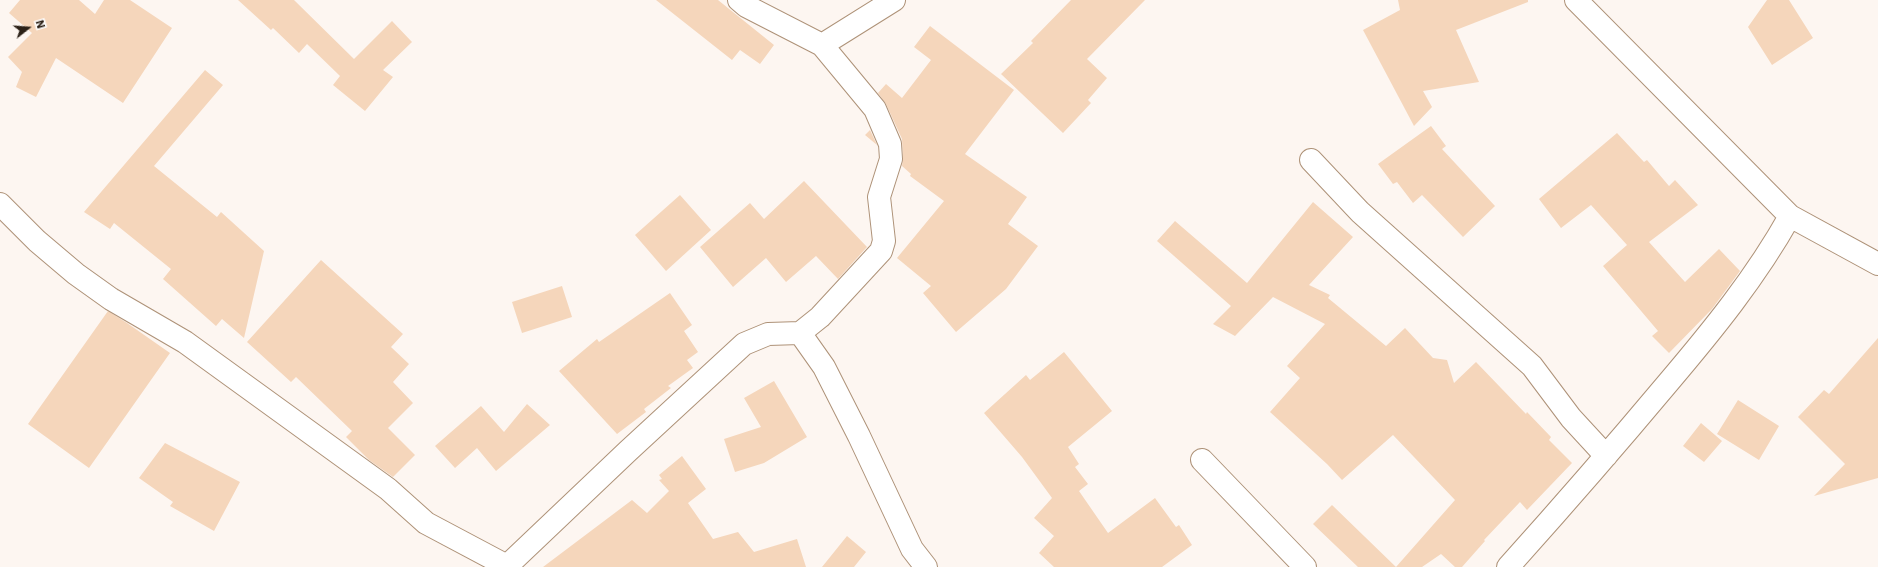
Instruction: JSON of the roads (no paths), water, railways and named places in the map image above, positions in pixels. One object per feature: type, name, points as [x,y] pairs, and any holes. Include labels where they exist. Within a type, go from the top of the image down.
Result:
[{"type":"street","points":[[0,204],[37,240],[76,274],[111,298],[185,342],[388,488],[426,523],[508,566],[628,450],[744,344],[768,334],[800,333],[820,317],[881,251],[884,241],[879,197],[891,159],[890,144],[874,109],[822,45],[746,6],[739,0]]},
{"type":"street","points":[[822,45],[894,0]]},
{"type":"street","points":[[1576,0],[1790,216],[1878,264]]},
{"type":"street","points":[[1311,160],[1360,212],[1532,366],[1571,418],[1606,456]]},
{"type":"street","points":[[1508,567],[1606,456],[1712,331],[1743,290],[1790,216]]},
{"type":"street","points":[[800,333],[824,367],[859,436],[912,549],[926,567]]},
{"type":"street","points":[[1202,460],[1305,567]]}]
